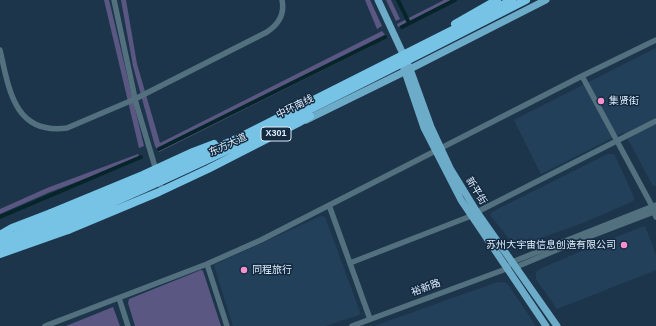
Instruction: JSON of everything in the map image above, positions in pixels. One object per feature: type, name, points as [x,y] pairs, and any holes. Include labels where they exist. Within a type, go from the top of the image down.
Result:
[{"type":"highway","points":[[424,44],[468,16],[498,0]]},
{"type":"highway","name":"中环南线","points":[[0,241],[130,189],[258,128],[512,0]]},
{"type":"highway","name":"中环南线","points":[[0,249],[133,195],[240,145],[343,95],[526,0]]},
{"type":"highway","points":[[0,254],[68,230],[159,192],[215,166],[298,123],[343,95]]},
{"type":"highway","points":[[0,236],[12,228],[143,175],[193,152],[258,128]]},
{"type":"main road","name":"新平街","points":[[378,0],[402,53],[424,128],[438,150],[461,200],[474,214],[514,265],[557,326]]},
{"type":"main road","name":"东方大道","points":[[0,236],[156,172],[264,122],[402,53],[503,0]]},
{"type":"main road","name":"东方大道","points":[[0,254],[83,221],[161,187],[337,106],[546,0]]},
{"type":"main road","name":"新平街","points":[[474,214],[506,269],[546,326]]},
{"type":"main road","name":"裕新路","points":[[506,269],[514,265]]},
{"type":"street","points":[[114,0],[135,99],[161,187]]},
{"type":"street","points":[[0,50],[10,92],[17,108],[27,119],[43,128],[56,129],[72,126],[135,99],[271,30],[278,23],[282,15],[282,0]]},
{"type":"street","points":[[45,326],[207,264],[261,240],[582,76],[656,40]]},
{"type":"street","points":[[582,76],[655,210]]},
{"type":"street","points":[[350,263],[474,214],[656,122]]},
{"type":"street","points":[[329,205],[370,320]]},
{"type":"street","name":"裕新路","points":[[514,265],[655,210]]},
{"type":"street","points":[[207,264],[227,326]]},
{"type":"street","name":"裕新路","points":[[352,326],[506,269]]},
{"type":"street","points":[[118,298],[128,326]]},
{"type":"shaded area","points":[[104,0],[109,0],[144,146],[139,148]]},
{"type":"shaded area","points":[[121,0],[126,0],[137,64],[160,143],[382,31],[386,36],[371,46],[159,152],[155,146],[133,66]]},
{"type":"shaded area","points":[[365,0],[370,0],[382,26],[377,29]]},
{"type":"shaded area","points":[[386,0],[391,0],[400,19],[396,21]]},
{"type":"shaded area","points":[[444,0],[451,0],[398,27],[397,24]]},
{"type":"shaded area","points":[[656,48],[656,186],[653,186],[624,132],[541,174],[514,120]]},
{"type":"shaded area","points":[[138,154],[140,159],[50,192],[0,214],[0,209],[47,188]]},
{"type":"shaded area","points":[[608,154],[614,154],[615,156],[633,195],[634,200],[631,202],[585,222],[516,247],[490,215],[492,212]]},
{"type":"shaded area","points":[[321,216],[325,217],[360,312],[359,315],[325,326],[233,326],[214,265]]},
{"type":"shaded area","points":[[645,226],[656,255],[656,270],[557,309],[536,279],[536,272],[540,269]]},
{"type":"shaded area","points":[[201,270],[203,271],[221,326],[135,326],[128,303],[129,299]]},
{"type":"shaded area","points":[[498,282],[506,283],[509,286],[536,326],[374,326]]},
{"type":"shaded area","points":[[113,307],[120,326],[66,326]]},
{"type":"waterway","points":[[398,0],[409,23]]},
{"type":"waterway","points":[[402,27],[455,0]]},
{"type":"waterway","points":[[159,149],[385,37]]},
{"type":"waterway","points":[[0,217],[141,157]]},
{"type":"place","name":"集贤街","points":[[601,101]]},
{"type":"place","name":"苏州大宇宙信息创造有限公司","points":[[624,245]]},
{"type":"place","name":"同程旅行","points":[[244,270]]}]
